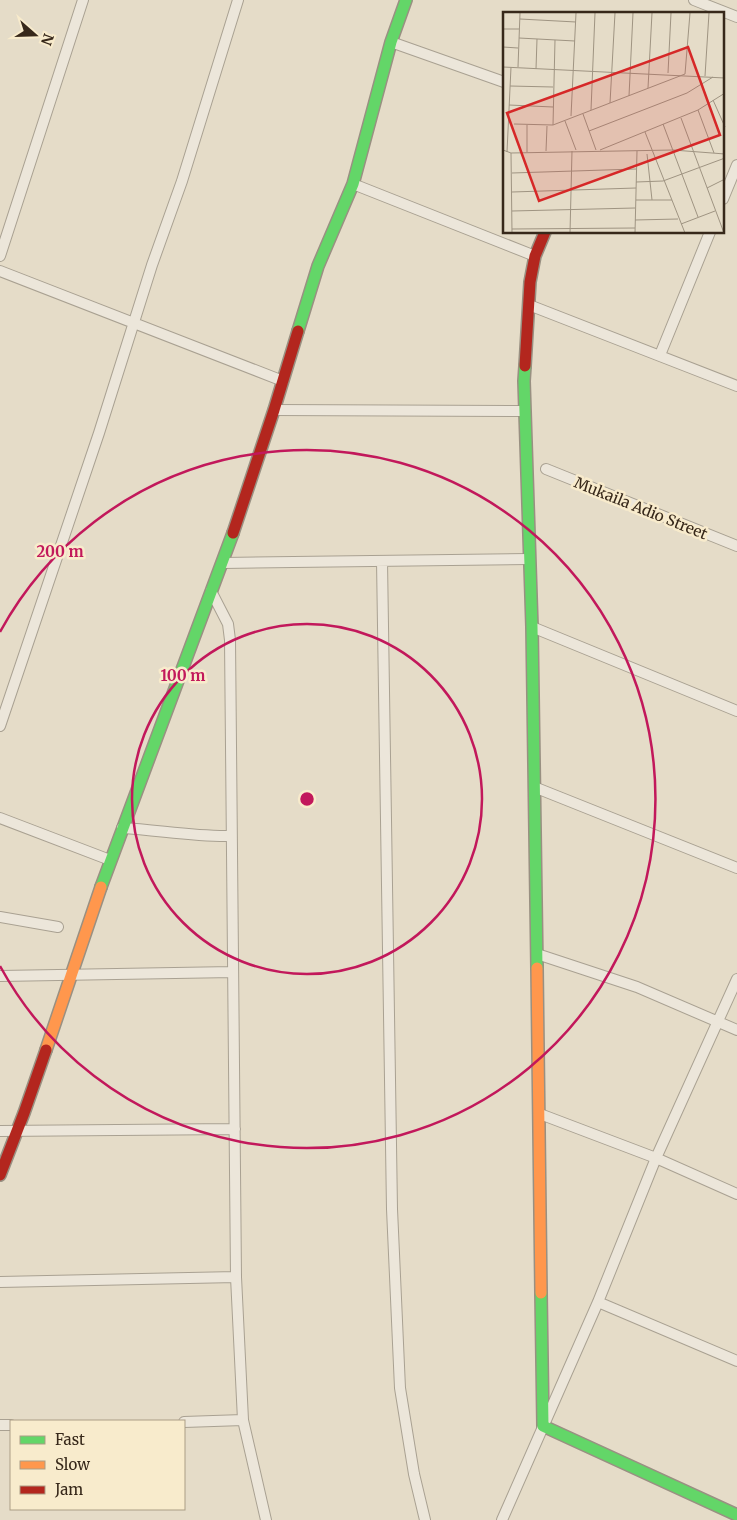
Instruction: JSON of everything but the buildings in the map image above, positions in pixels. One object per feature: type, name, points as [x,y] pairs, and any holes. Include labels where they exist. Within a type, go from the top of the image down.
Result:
[{"type":"street","points":[[0,256],[83,0]]},
{"type":"street","points":[[0,726],[99,433],[152,266],[182,181],[238,0]]},
{"type":"street","points":[[0,1175],[19,1131],[110,860],[223,563],[274,410],[318,266],[353,184],[391,42],[406,0]]},
{"type":"street","points":[[694,0],[737,17]]},
{"type":"street","points":[[391,42],[503,82]]},
{"type":"street","points":[[724,197],[737,165]]},
{"type":"street","points":[[353,184],[534,256]]},
{"type":"street","points":[[543,1426],[532,627],[524,381],[534,256],[544,234]]},
{"type":"street","points":[[660,355],[709,234]]},
{"type":"street","points":[[0,271],[283,381]]},
{"type":"street","points":[[529,305],[737,386]]},
{"type":"street","points":[[274,410],[525,410]]},
{"type":"street","name":"Mukaila Adio Street","points":[[546,470],[737,546]]},
{"type":"street","points":[[223,563],[530,559]]},
{"type":"street","points":[[382,561],[394,1249],[400,1388],[414,1474],[424,1520]]},
{"type":"street","points":[[211,591],[228,624],[230,640],[236,1277],[243,1420],[266,1520]]},
{"type":"street","points":[[532,627],[737,711]]},
{"type":"street","points":[[534,787],[737,868]]},
{"type":"street","points":[[0,818],[110,860]]},
{"type":"street","points":[[122,828],[186,835],[231,836]]},
{"type":"street","points":[[0,917],[58,927]]},
{"type":"street","points":[[537,954],[637,988],[737,1030]]},
{"type":"street","points":[[0,976],[233,972]]},
{"type":"street","points":[[502,1520],[598,1302],[656,1158],[737,980]]},
{"type":"street","points":[[540,1114],[656,1158],[737,1194]]},
{"type":"street","points":[[0,1131],[234,1129]]},
{"type":"street","points":[[0,1282],[236,1277]]},
{"type":"street","points":[[598,1302],[737,1361]]},
{"type":"street","points":[[185,1422],[243,1420]]},
{"type":"street","points":[[543,1426],[737,1515]]},
{"type":"traffic: fast","points":[[298,331],[318,266],[353,184],[391,42],[406,0]]},
{"type":"traffic: fast","points":[[525,366],[532,627],[537,968]]},
{"type":"traffic: fast","points":[[101,887],[233,533]]},
{"type":"traffic: fast","points":[[541,1293],[543,1426],[737,1515]]},
{"type":"traffic: slow","points":[[46,1050],[101,887]]},
{"type":"traffic: slow","points":[[537,968],[541,1293]]},
{"type":"traffic: jam","points":[[525,366],[530,282],[535,256],[544,234]]},
{"type":"traffic: jam","points":[[233,533],[298,331]]},
{"type":"traffic: jam","points":[[0,1175],[46,1050]]}]
